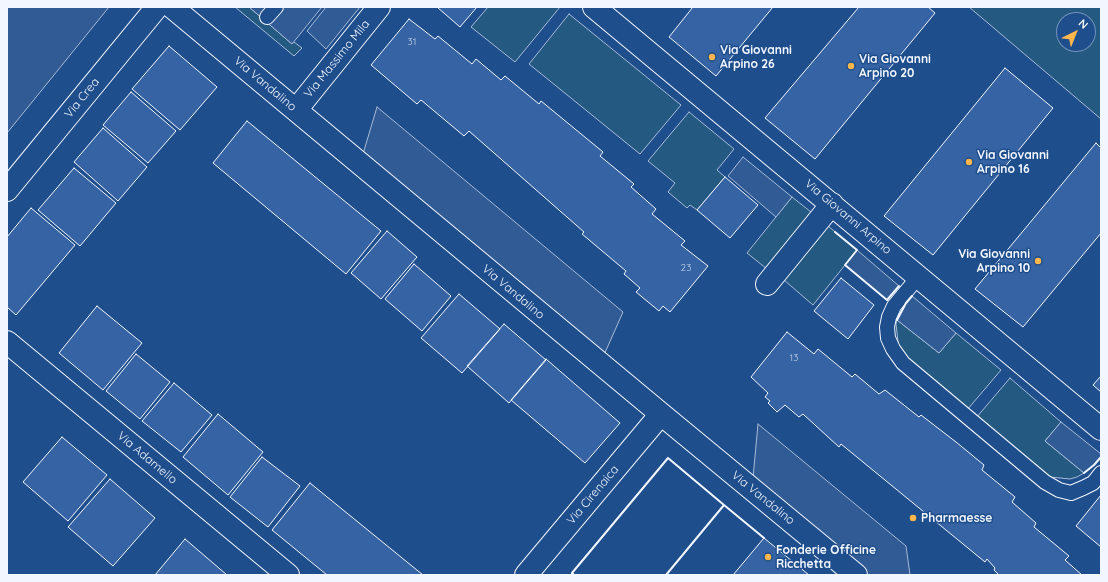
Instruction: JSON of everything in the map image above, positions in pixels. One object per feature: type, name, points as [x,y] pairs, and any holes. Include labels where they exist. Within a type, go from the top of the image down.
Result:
[{"type":"street","name":"Via Crea","points":[[7,190],[156,7]]},
{"type":"street","name":"Via Vandalino","points":[[172,7],[856,575]]},
{"type":"street","name":"Via Massimo Mila","points":[[296,110],[379,7]]},
{"type":"street","name":"Via Giovanni Arpino","points":[[594,7],[1101,429]]},
{"type":"street","points":[[767,284],[832,204]]},
{"type":"street","name":"Via Adamello","points":[[7,342],[288,575]]},
{"type":"street","name":"Via Cirenaica","points":[[526,575],[661,414]]},
{"type":"lane","points":[[919,276],[894,306],[889,317],[887,327],[888,338],[893,349],[903,362],[1045,482],[1059,490],[1071,493],[1093,483],[1101,473]]},
{"type":"shaded area","points":[[7,7],[109,7],[7,133]]},
{"type":"shaded area","points":[[235,7],[249,7],[292,44],[294,42],[302,48],[294,56]]},
{"type":"shaded area","points":[[249,7],[322,7],[292,44]]},
{"type":"shaded area","points":[[326,7],[360,7],[326,49],[307,31]]},
{"type":"shaded area","points":[[488,7],[560,7],[515,62],[471,27]]},
{"type":"shaded area","points":[[969,7],[1101,7],[1101,119]]},
{"type":"shaded area","points":[[569,14],[681,105],[640,154],[529,64]]},
{"type":"shaded area","points":[[377,107],[623,312],[600,364],[360,164]]},
{"type":"shaded area","points":[[689,112],[734,149],[717,170],[725,177],[697,210],[690,205],[687,208],[668,192],[675,183],[648,161]]},
{"type":"shaded area","points":[[743,157],[792,197],[776,217],[728,176]]},
{"type":"shaded area","points":[[792,197],[811,212],[767,269],[747,253]]},
{"type":"shaded area","points":[[828,226],[857,250],[813,305],[784,280]]},
{"type":"shaded area","points":[[857,250],[899,286],[887,300],[845,265]]},
{"type":"shaded area","points":[[912,296],[956,333],[939,353],[897,320],[906,303]]},
{"type":"shaded area","points":[[897,320],[939,353],[956,333],[1001,370],[967,410],[906,359],[899,350],[896,324]]},
{"type":"shaded area","points":[[1010,378],[1061,422],[1045,441],[1084,473],[1070,479],[1050,477],[976,418]]},
{"type":"shaded area","points":[[1061,422],[1101,454],[1101,457],[1094,465],[1084,473],[1045,441]]},
{"type":"shaded area","points":[[758,424],[906,546],[910,575],[856,575],[752,489]]},
{"type":"building","points":[[437,7],[477,7],[460,27]]},
{"type":"building","name":"Via Giovanni Arpino 26","points":[[693,7],[773,7],[716,76],[669,37]]},
{"type":"building","name":"Via Giovanni Arpino 20","points":[[859,7],[928,7],[935,13],[815,159],[765,118]]},
{"type":"building","points":[[409,19],[435,39],[438,36],[472,64],[476,59],[501,80],[505,76],[539,104],[541,101],[603,152],[600,156],[634,184],[631,187],[656,209],[652,214],[685,241],[681,245],[708,266],[670,312],[663,306],[659,311],[636,292],[640,288],[624,274],[626,271],[582,234],[584,232],[469,131],[464,136],[421,100],[417,104],[371,65]]},
{"type":"building","points":[[169,46],[217,87],[180,130],[132,89]]},
{"type":"building","name":"Via Giovanni Arpino 16","points":[[1005,68],[1053,108],[933,255],[884,216]]},
{"type":"building","points":[[131,92],[176,131],[148,163],[103,125]]},
{"type":"building","points":[[247,121],[381,231],[346,274],[213,163]]},
{"type":"building","points":[[103,128],[147,167],[118,201],[74,162]]},
{"type":"building","name":"Via Giovanni Arpino 10","points":[[1096,143],[1101,148],[1101,233],[1023,327],[975,289]]},
{"type":"building","points":[[74,168],[116,203],[80,246],[38,210]]},
{"type":"building","points":[[725,177],[758,205],[730,238],[697,210]]},
{"type":"building","points":[[31,208],[75,245],[16,315],[7,307],[7,237]]},
{"type":"building","points":[[387,231],[417,257],[381,299],[351,273]]},
{"type":"building","points":[[414,264],[451,296],[422,331],[385,299]]},
{"type":"building","points":[[841,278],[874,305],[848,339],[814,311]]},
{"type":"building","points":[[459,294],[500,329],[462,373],[421,338]]},
{"type":"building","points":[[97,306],[142,343],[103,390],[59,353]]},
{"type":"building","points":[[504,324],[546,360],[509,403],[467,366]]},
{"type":"building","points":[[787,332],[814,354],[818,349],[852,377],[855,374],[879,394],[885,390],[919,417],[921,415],[984,465],[982,470],[1015,497],[1012,502],[1036,523],[1034,527],[1069,556],[1065,560],[1082,575],[999,575],[987,559],[985,562],[841,444],[839,447],[803,414],[799,417],[785,405],[777,412],[768,403],[770,401],[765,397],[768,393],[751,377]]},
{"type":"building","points":[[136,354],[170,382],[140,419],[106,391]]},
{"type":"building","points":[[546,359],[620,423],[585,463],[511,400]]},
{"type":"building","points":[[1101,376],[1101,392],[1093,385]]},
{"type":"building","points":[[174,383],[212,415],[181,452],[142,421]]},
{"type":"building","points":[[218,414],[263,452],[228,495],[183,457]]},
{"type":"building","points":[[62,437],[107,475],[68,521],[23,482]]},
{"type":"building","points":[[262,457],[300,486],[268,527],[230,497]]},
{"type":"building","points":[[110,479],[155,518],[113,566],[68,527]]},
{"type":"building","points":[[310,483],[423,575],[327,575],[272,530]]},
{"type":"building","points":[[1101,495],[1101,547],[1076,526]]},
{"type":"building","name":"Fonderie Officine Ricchetta","points":[[764,538],[809,575],[733,575]]},
{"type":"building","points":[[185,539],[227,575],[155,575]]},
{"type":"wall","points":[[835,232],[857,250],[845,265],[887,300],[899,286]]},
{"type":"wall","points":[[897,320],[906,303],[912,296]]},
{"type":"wall","points":[[1084,473],[1101,457]]},
{"type":"wall","points":[[574,575],[572,573],[668,458],[724,505]]},
{"type":"wall","points":[[666,575],[724,505],[764,538]]},
{"type":"place","name":"Via Giovanni Arpino 26","points":[[712,57]]},
{"type":"place","name":"Via Giovanni Arpino 20","points":[[851,66]]},
{"type":"place","name":"Via Giovanni Arpino 16","points":[[969,162]]},
{"type":"place","name":"Via Giovanni Arpino 10","points":[[1038,261]]},
{"type":"place","name":"Pharmaesse","points":[[913,518]]},
{"type":"place","name":"Fonderie Officine Ricchetta","points":[[768,557]]}]
